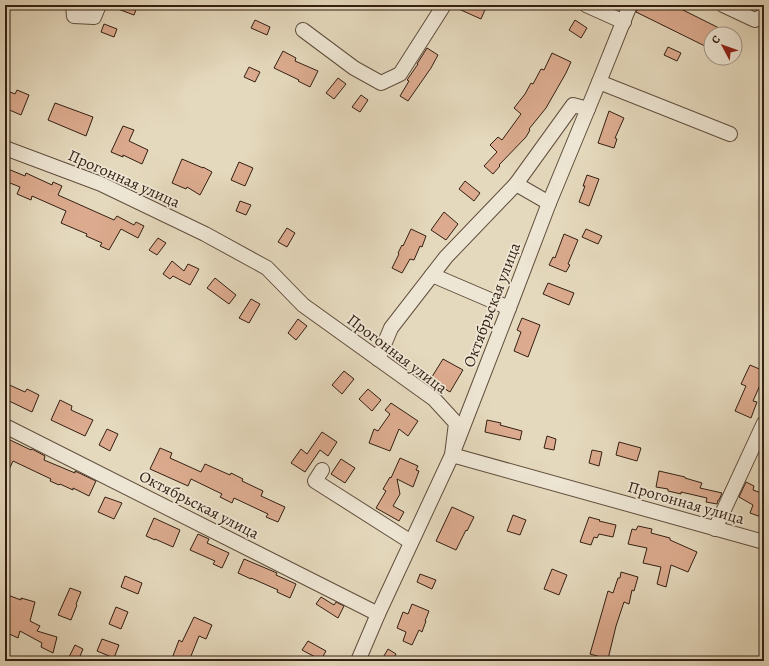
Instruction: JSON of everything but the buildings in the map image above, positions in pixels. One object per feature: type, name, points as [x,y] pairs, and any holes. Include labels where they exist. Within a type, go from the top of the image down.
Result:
[{"type":"street","points":[[73,5],[74,16],[94,17],[99,5]]},
{"type":"street","points":[[303,30],[354,68],[381,83],[400,74],[444,5]]},
{"type":"street","points":[[586,5],[624,22]]},
{"type":"street","name":"Октябрьская улица","points":[[358,661],[378,614],[452,455],[549,204],[630,5]]},
{"type":"street","points":[[723,5],[755,20],[764,15]]},
{"type":"street","points":[[599,82],[730,134]]},
{"type":"street","points":[[378,359],[391,328],[446,257],[516,184],[573,105],[588,109]]},
{"type":"street","name":"Прогонная улица","points":[[5,148],[101,184],[205,234],[267,268],[303,305],[434,399],[456,423],[452,455],[764,542]]},
{"type":"street","points":[[516,184],[549,204]]},
{"type":"street","points":[[432,275],[510,308]]},
{"type":"street","points":[[715,529],[764,423]]},
{"type":"street","name":"Октябрьская улица","points":[[5,426],[378,614]]},
{"type":"street","points":[[322,470],[315,481],[411,542]]}]
